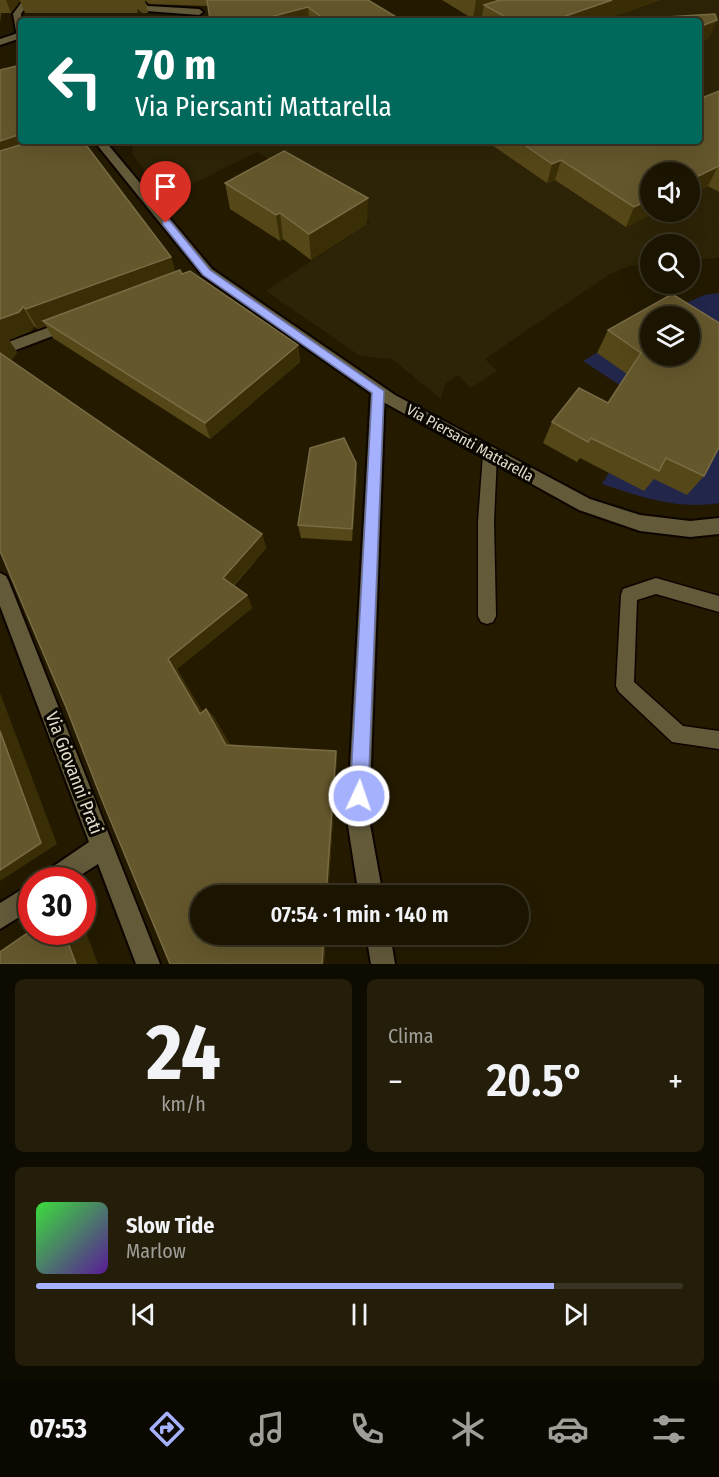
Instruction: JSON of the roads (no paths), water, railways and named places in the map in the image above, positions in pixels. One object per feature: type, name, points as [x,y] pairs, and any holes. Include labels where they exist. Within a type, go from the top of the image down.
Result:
[{"type":"street","points":[[18,19],[17,14],[27,0]]},
{"type":"street","points":[[136,0],[146,8],[200,12]]},
{"type":"street","points":[[487,18],[541,1]]},
{"type":"street","points":[[0,42],[18,36]]},
{"type":"street","name":"Via Piersanti Mattarella","points":[[101,144],[201,274],[378,391],[490,455],[585,505],[640,523],[690,529],[719,526]]},
{"type":"street","points":[[0,351],[87,318]]},
{"type":"street","points":[[369,885],[358,819],[378,391]]},
{"type":"street","name":"Via Giovanni Prati","points":[[0,582],[148,964]]},
{"type":"street","points":[[72,867],[102,847]]},
{"type":"street","points":[[0,917],[18,905]]},
{"type":"lane","points":[[488,616],[486,521],[490,455]]},
{"type":"lane","points":[[719,604],[656,586],[629,595],[625,686],[679,735],[719,740]]}]
